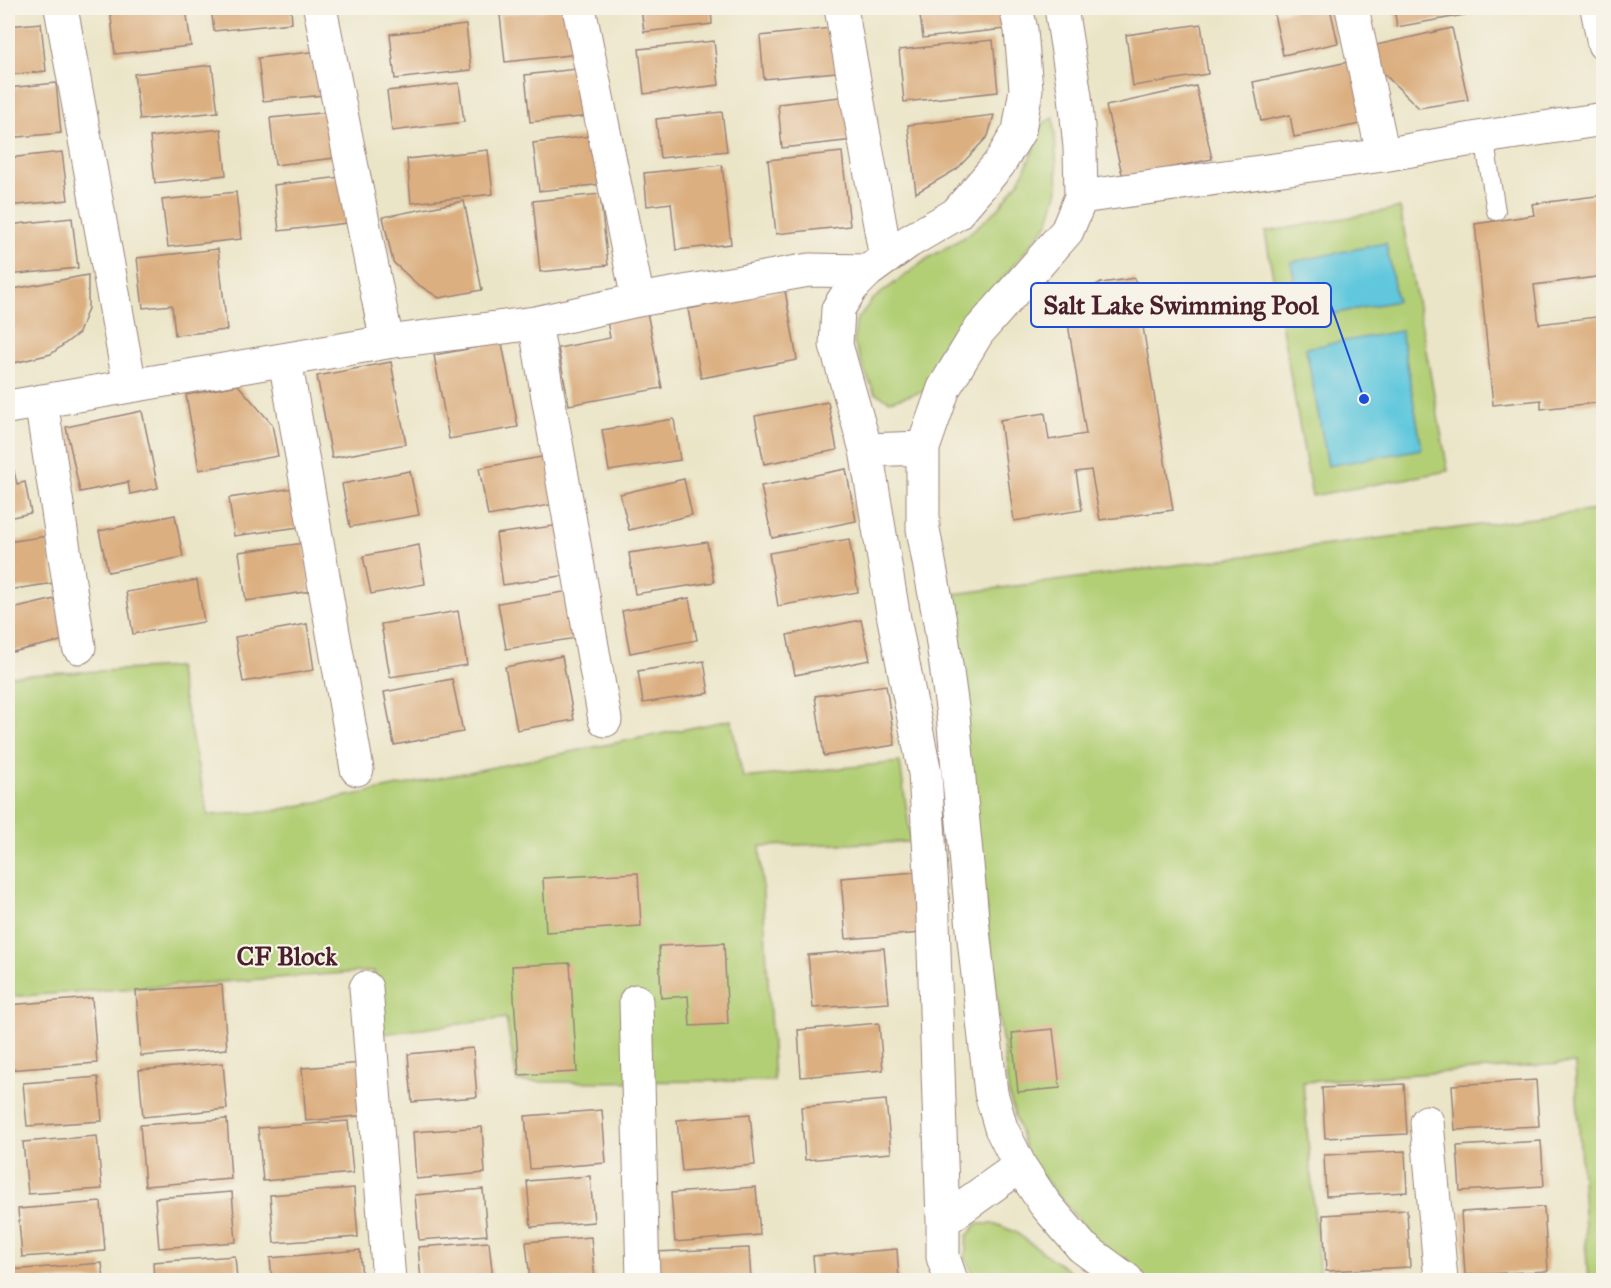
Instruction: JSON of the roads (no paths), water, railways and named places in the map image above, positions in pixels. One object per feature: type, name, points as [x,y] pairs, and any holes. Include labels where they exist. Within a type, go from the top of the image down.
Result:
[{"type":"street","points":[[61,8],[130,386]]},
{"type":"street","points":[[320,8],[387,342]]},
{"type":"street","points":[[579,8],[638,300]]},
{"type":"street","points":[[841,8],[877,265]]},
{"type":"street","points":[[951,1281],[943,1257],[932,890],[925,773],[894,619],[866,450],[836,345],[838,309],[852,287],[908,242],[956,214],[999,164],[1019,131],[1026,89],[1021,30],[1016,8]]},
{"type":"street","points":[[1061,8],[1075,96],[1080,148],[1081,197],[1067,231],[978,332],[944,388],[923,447],[923,529],[940,622],[953,715],[991,1093],[1001,1128],[1020,1166],[1045,1204],[1083,1246],[1127,1281]]},
{"type":"street","points":[[1352,8],[1383,155]]},
{"type":"street","points":[[1597,8],[1604,44]]},
{"type":"street","points":[[1026,89],[1075,96]]},
{"type":"street","points":[[1081,197],[1383,155],[1485,136],[1604,119]]},
{"type":"street","points":[[8,407],[387,342],[535,323],[638,300],[809,270],[877,265]]},
{"type":"street","points":[[535,323],[605,720]]},
{"type":"street","points":[[285,360],[357,769]]},
{"type":"street","points":[[41,401],[79,647]]},
{"type":"street","points":[[866,450],[923,447]]},
{"type":"street","points":[[366,988],[389,1281]]},
{"type":"street","points":[[636,1001],[643,1281]]},
{"type":"street","points":[[1427,1122],[1441,1281]]},
{"type":"street","points":[[943,1221],[1020,1166]]},
{"type":"lane","points":[[1485,136],[1496,211]]},
{"type":"water","points":[[1386,243],[1397,301],[1302,320],[1291,262]]},
{"type":"water","points":[[1401,331],[1422,449],[1328,466],[1306,348]]},
{"type":"place","name":"Salt Lake Swimming Pool","points":[[1364,399]]},
{"type":"district","name":"CF Block","points":[[287,956]]}]
